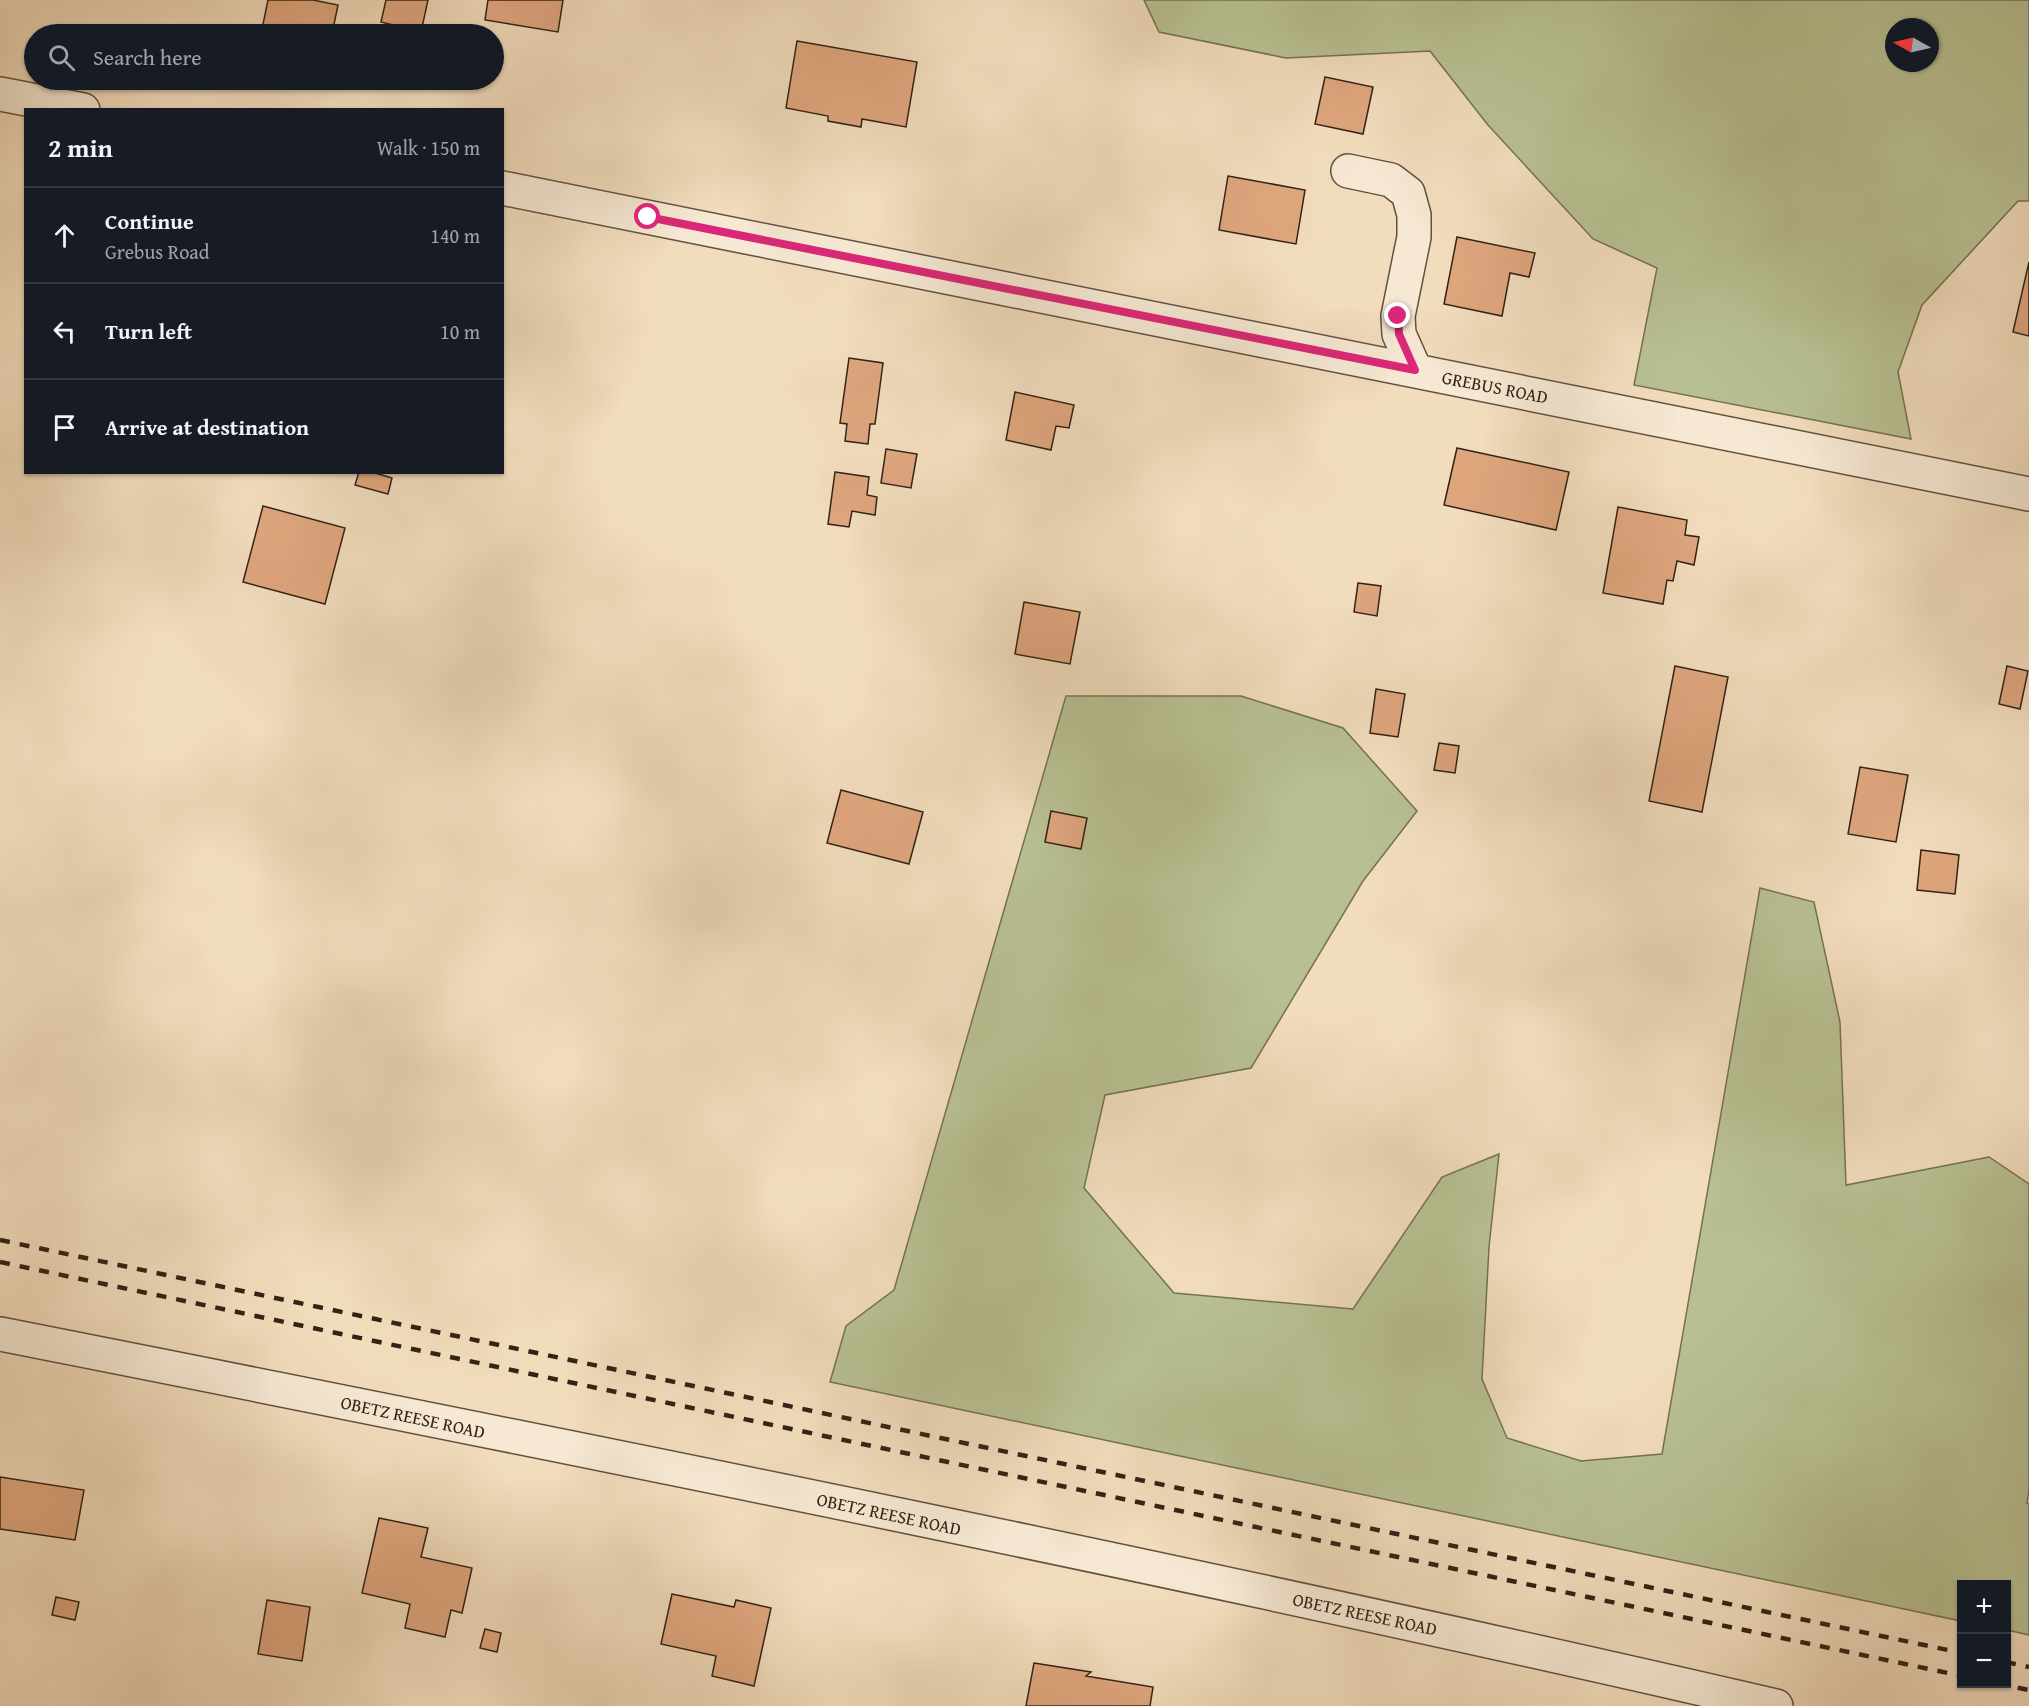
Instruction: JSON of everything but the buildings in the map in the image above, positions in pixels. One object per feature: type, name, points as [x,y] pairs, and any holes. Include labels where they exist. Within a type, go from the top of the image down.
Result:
[{"type":"street","points":[[0,94],[73,108]]},
{"type":"street","points":[[1348,171],[1391,180],[1408,193],[1414,215],[1414,237],[1398,316],[1399,334],[1415,370]]},
{"type":"street","name":"GREBUS ROAD","points":[[504,188],[2029,494]]},
{"type":"street","name":"OBETZ REESE ROAD","points":[[0,1334],[878,1512],[1493,1641],[1776,1706]]},
{"type":"green space","points":[[1144,0],[2029,0],[2029,201],[2018,201],[1922,305],[1898,372],[1911,439],[1634,385],[1657,268],[1593,239],[1488,125],[1430,51],[1286,58],[1159,32]]},
{"type":"green space","points":[[1066,696],[1241,696],[1343,728],[1417,811],[1363,881],[1251,1068],[1105,1095],[1084,1188],[1174,1293],[1353,1309],[1442,1177],[1499,1154],[1489,1247],[1482,1379],[1507,1438],[1581,1461],[1662,1454],[1760,888],[1814,902],[1840,1022],[1846,1185],[1989,1157],[2029,1184],[2029,1489],[2027,1503],[2029,1504],[2029,1635],[2011,1631],[2011,1580],[1957,1580],[1957,1620],[830,1382],[846,1326],[894,1290]]},
{"type":"railway","points":[[0,1240],[1957,1652]]},
{"type":"railway","points":[[0,1262],[1957,1675]]},
{"type":"railway","points":[[2011,1663],[2029,1667]]},
{"type":"railway","points":[[2011,1687],[2029,1690]]},
{"type":"route","points":[[648,217],[1415,370],[1399,334],[1398,316]]}]
